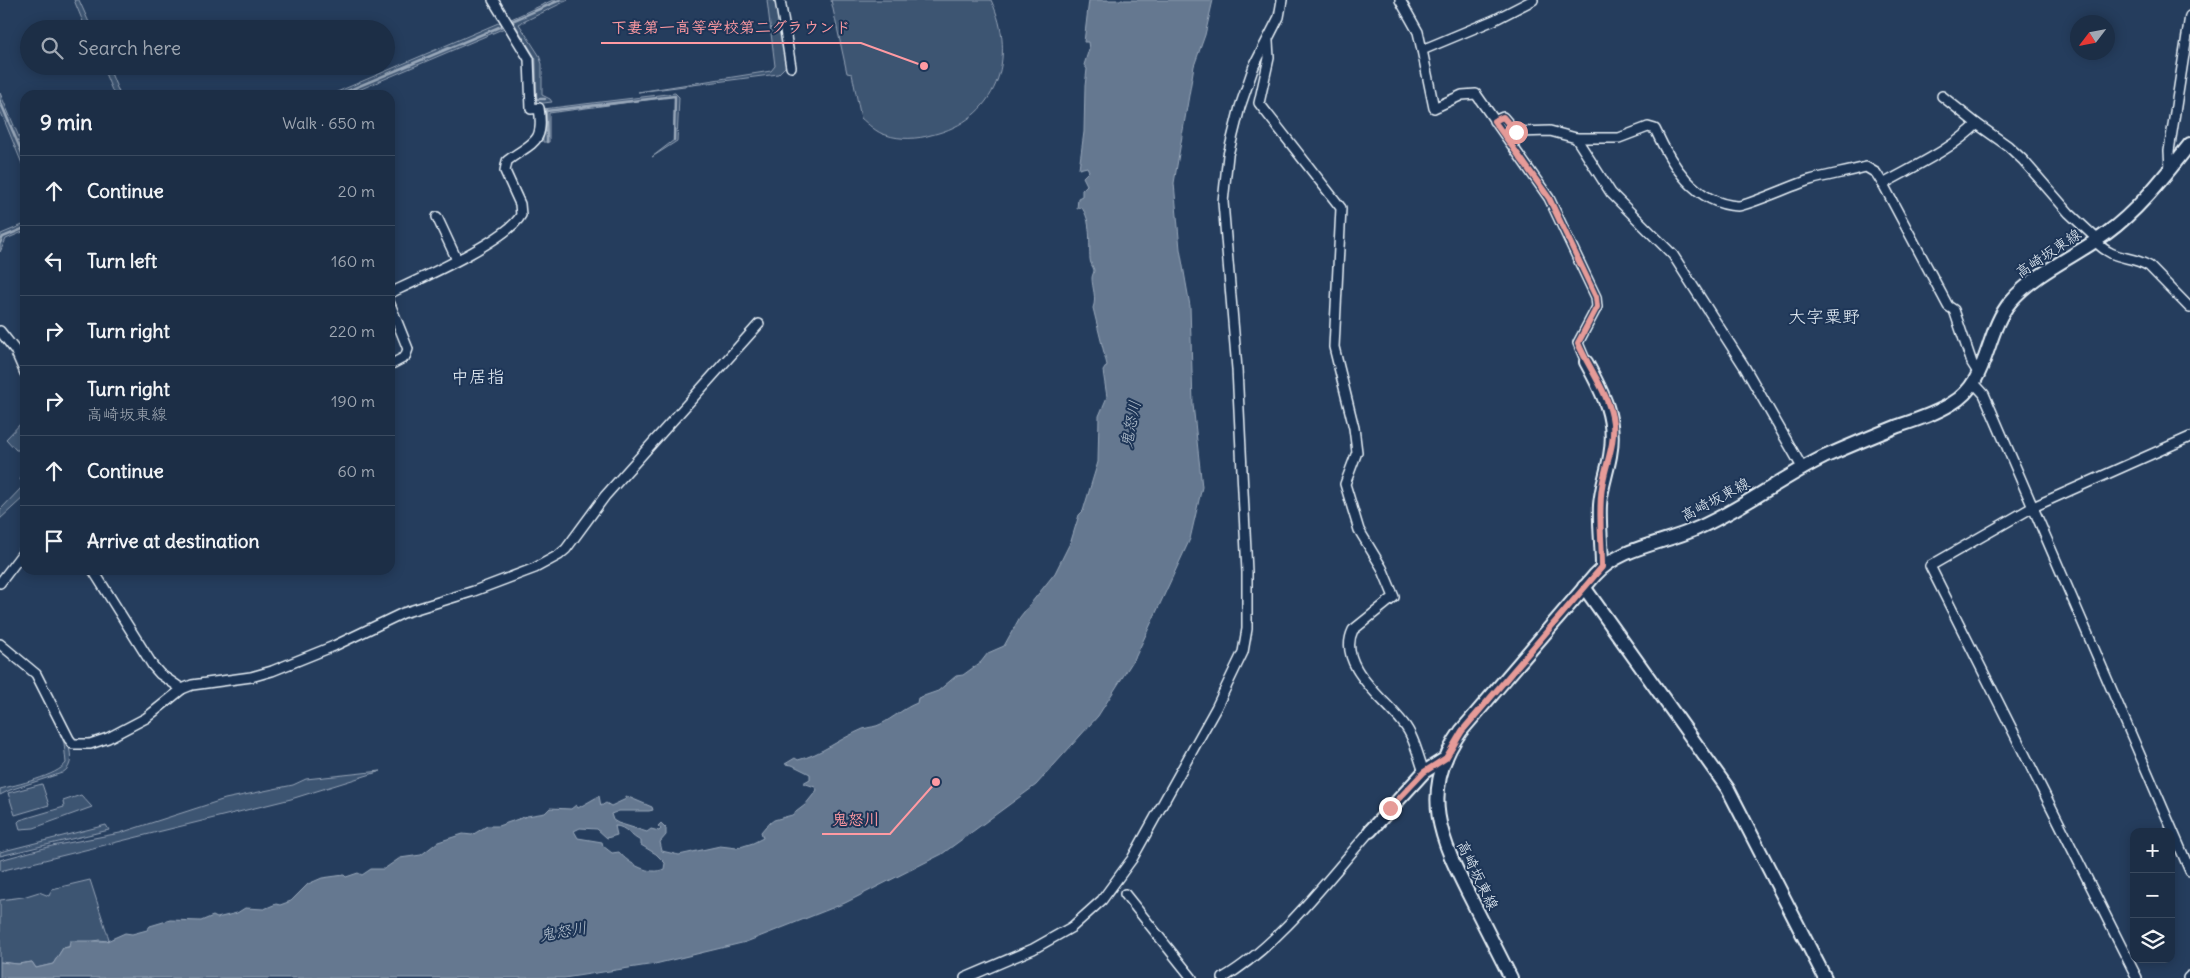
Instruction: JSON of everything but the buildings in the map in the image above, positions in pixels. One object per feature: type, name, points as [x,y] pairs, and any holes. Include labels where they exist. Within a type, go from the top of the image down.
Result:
[{"type":"main road","name":"高崎坂東線","points":[[1511,978],[1447,852],[1442,836],[1438,799],[1440,777],[1446,758],[1462,731],[1602,567],[1625,554],[1703,526],[1803,469],[1868,437],[1944,408],[1960,398],[1977,379],[1996,324],[2011,301],[2030,284],[2096,240],[2131,213],[2190,144]]},
{"type":"main road","points":[[1586,362],[1607,402],[1612,422],[1610,457],[1602,486],[1600,505],[1602,567]]},
{"type":"main road","points":[[1584,587],[1728,789],[1825,978]]},
{"type":"main road","points":[[1370,831],[1424,772],[1446,758]]},
{"type":"street","points":[[395,291],[458,260],[494,238],[519,219],[522,210],[504,171],[511,158],[534,143],[539,131],[539,108],[531,108],[529,59],[493,0]]},
{"type":"street","points":[[780,0],[791,67]]},
{"type":"street","points":[[965,978],[1033,950],[1072,927],[1102,900],[1132,859],[1216,708],[1242,652],[1248,629],[1247,572],[1237,369],[1224,202],[1228,155],[1240,107],[1254,66],[1279,17],[1282,0]]},
{"type":"street","points":[[1400,0],[1418,32],[1434,108],[1462,94],[1476,94],[1549,198],[1596,297],[1597,307],[1578,343],[1586,362]]},
{"type":"street","points":[[1422,50],[1494,20],[1533,0]]},
{"type":"street","points":[[2170,168],[2169,151],[2190,16]]},
{"type":"street","points":[[1268,41],[1269,58],[1259,103],[1341,208],[1334,347],[1354,428],[1356,452],[1346,484],[1359,530],[1382,568],[1394,597],[1353,630],[1350,637],[1350,652],[1366,683],[1403,723],[1424,772]]},
{"type":"street","points":[[1942,96],[2018,155],[2110,254],[2143,262],[2149,266],[2190,308]]},
{"type":"street","points":[[1494,121],[1503,117],[1516,132],[1550,131],[1576,138],[1619,138],[1648,127],[1655,129],[1666,154],[1693,188],[1714,201],[1740,206],[1810,180],[1866,167],[1876,173],[1948,306],[1954,310],[1977,379],[2190,871]]},
{"type":"street","points":[[1883,184],[1940,153],[1967,134],[1977,124]]},
{"type":"street","points":[[1576,138],[1611,193],[1673,255],[1744,366],[1803,469]]},
{"type":"street","points":[[437,217],[458,260]]},
{"type":"street","points":[[395,317],[408,350],[405,357],[395,362]]},
{"type":"street","points":[[0,644],[36,674],[73,744],[90,744],[108,738],[146,718],[182,689],[192,685],[251,677],[272,671],[334,646],[402,613],[474,591],[535,568],[566,549],[605,496],[759,324]]},
{"type":"street","points":[[0,331],[15,350],[20,362]]},
{"type":"street","points":[[2136,978],[1930,566],[2033,507],[2190,437]]},
{"type":"street","points":[[0,583],[20,557]]},
{"type":"street","points":[[96,575],[153,666],[160,674],[182,689]]},
{"type":"street","points":[[1223,978],[1250,960],[1269,942],[1370,831]]},
{"type":"street","points":[[1125,894],[1192,978]]},
{"type":"shaded area","points":[[74,0],[79,0],[88,20],[82,20]]},
{"type":"shaded area","points":[[553,0],[568,0],[519,24],[539,55],[542,64],[542,95],[552,102],[535,104],[533,102],[534,76],[509,20]]},
{"type":"shaded area","points":[[767,0],[777,0],[786,66],[778,74],[638,92],[771,71],[775,66]]},
{"type":"shaded area","points":[[831,0],[991,0],[999,22],[1002,43],[1001,64],[996,84],[986,101],[972,116],[954,127],[915,138],[891,137],[883,134],[861,118],[852,74],[847,73]]},
{"type":"shaded area","points":[[503,21],[507,27],[395,75],[395,67]]},
{"type":"shaded area","points":[[106,75],[112,75],[118,90],[112,90]]},
{"type":"shaded area","points":[[377,75],[394,75],[359,90],[342,90]]},
{"type":"shaded area","points":[[0,93],[20,139],[20,159],[0,110]]},
{"type":"shaded area","points":[[675,93],[679,97],[677,141],[652,157],[674,140],[675,96],[549,113],[549,142],[543,142],[543,109]]},
{"type":"shaded area","points":[[20,226],[20,233],[6,239],[0,252],[1,234]]},
{"type":"shaded area","points":[[20,424],[20,450],[16,450],[6,439]]},
{"type":"shaded area","points":[[20,489],[20,501],[0,519],[0,510]]},
{"type":"shaded area","points":[[45,699],[66,737],[71,758],[68,767],[62,773],[0,795],[0,789],[46,776],[66,763],[64,743]]},
{"type":"shaded area","points":[[381,771],[291,799],[0,871],[0,860],[52,846],[120,833],[225,799],[293,785],[306,779]]},
{"type":"shaded area","points":[[42,784],[49,805],[15,815],[8,793]]},
{"type":"shaded area","points":[[81,795],[92,807],[34,828],[20,829],[18,822],[20,820],[64,807],[63,801]]},
{"type":"shaded area","points":[[106,825],[109,830],[0,856],[0,852]]},
{"type":"shaded area","points":[[90,880],[109,939],[107,941],[99,940],[63,948],[53,964],[36,968],[32,962],[18,964],[0,962],[0,900],[23,897],[39,892],[49,896],[52,889]]},
{"type":"water","points":[[1089,0],[1213,0],[1205,35],[1194,66],[1174,183],[1180,249],[1190,306],[1193,404],[1202,487],[1190,539],[1136,656],[1098,716],[1036,785],[942,854],[845,903],[746,942],[655,964],[564,978],[0,978],[0,962],[18,964],[32,962],[36,968],[53,964],[63,948],[69,947],[70,941],[107,941],[125,933],[132,934],[147,930],[150,926],[170,920],[201,921],[213,916],[217,918],[237,913],[245,908],[264,909],[276,904],[280,905],[291,901],[308,884],[322,878],[344,875],[346,877],[358,873],[362,875],[371,869],[384,869],[400,858],[421,855],[438,842],[463,834],[472,835],[487,826],[498,826],[527,816],[545,813],[550,808],[571,809],[576,805],[578,808],[599,796],[601,806],[606,803],[611,806],[626,799],[626,796],[652,807],[653,810],[649,811],[619,811],[611,814],[613,820],[618,823],[647,832],[651,829],[659,831],[661,829],[658,826],[661,823],[666,828],[666,835],[660,842],[662,851],[679,855],[720,846],[737,848],[753,843],[763,838],[761,832],[766,826],[774,820],[792,815],[805,805],[817,790],[815,787],[803,783],[810,779],[810,774],[792,765],[785,764],[795,758],[798,760],[815,754],[863,729],[881,724],[917,703],[918,698],[938,691],[956,676],[963,675],[981,662],[988,653],[1004,646],[1020,617],[1055,573],[1071,541],[1079,515],[1083,511],[1098,462],[1099,416],[1107,397],[1103,371],[1107,365],[1093,308],[1092,278],[1094,270],[1090,260],[1087,218],[1081,207],[1077,209],[1078,198],[1082,196],[1082,190],[1087,185],[1083,177],[1089,171],[1087,167],[1079,169],[1084,132],[1087,69],[1084,65],[1089,49],[1088,42],[1084,42]],"holes":[[[615,826],[619,826],[641,841],[641,845],[656,854],[665,863],[664,869],[652,871],[640,868],[628,861],[619,852],[612,853],[603,846],[602,842],[578,838],[574,831],[580,828],[597,829],[607,838],[617,835]]]},
{"type":"waterway","points":[[545,99],[536,99],[535,59],[512,21],[560,0]]},
{"type":"waterway","points":[[395,71],[504,25]]},
{"type":"waterway","points":[[350,90],[385,75]]},
{"type":"waterway","points":[[546,109],[546,111],[675,96],[674,140]]},
{"type":"waterway","points":[[0,101],[20,148]]},
{"type":"waterway","points":[[546,111],[547,142]]},
{"type":"waterway","points":[[0,243],[3,237],[20,230]]},
{"type":"place","name":"下妻第一高等学校第二グラウンド","points":[[924,66]]},
{"type":"place","name":"鬼怒川","points":[[936,782]]},
{"type":"district","name":"大字粟野","points":[[1824,316]]},
{"type":"district","name":"中居指","points":[[478,376]]},
{"type":"route","points":[[1390,808],[1424,772],[1446,758],[1450,747],[1462,731],[1602,567],[1600,505],[1602,486],[1613,440],[1612,422],[1607,402],[1578,343],[1597,307],[1596,297],[1549,198],[1494,121],[1503,117],[1516,132]]}]
